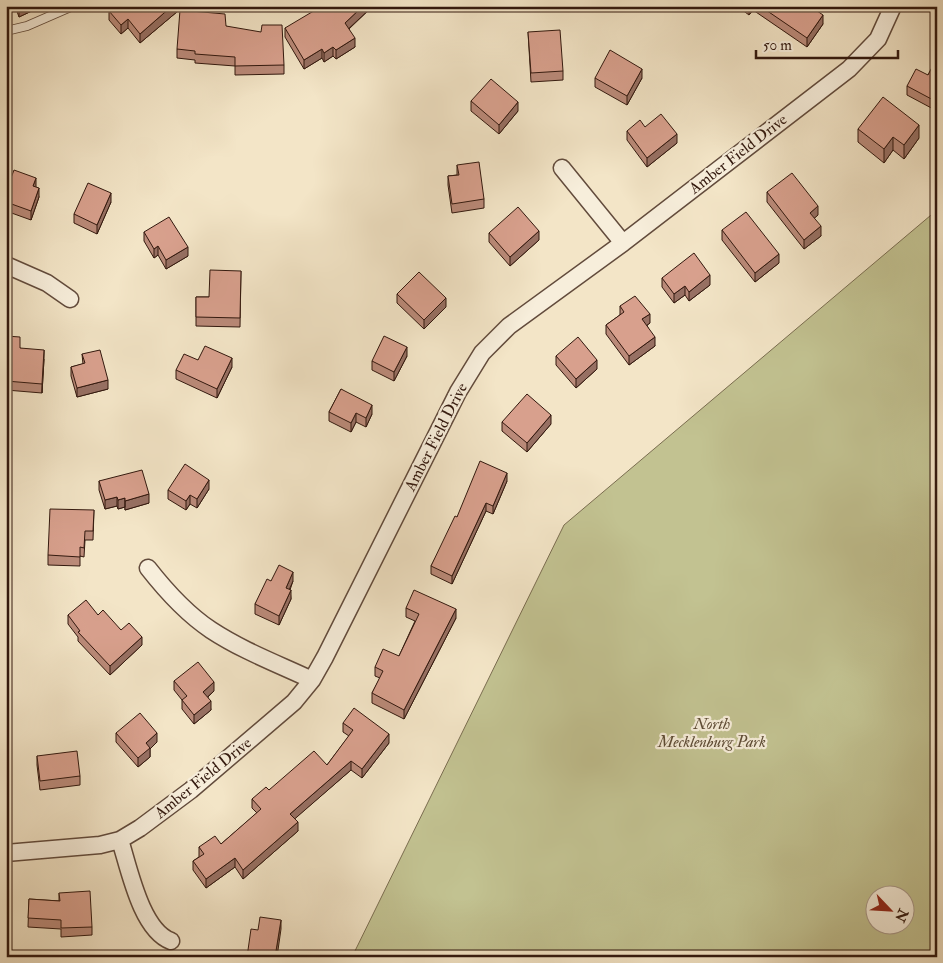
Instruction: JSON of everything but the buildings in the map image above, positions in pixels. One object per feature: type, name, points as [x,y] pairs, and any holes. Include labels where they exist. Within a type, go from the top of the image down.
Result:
[{"type":"street","name":"Amber Field Drive","points":[[6,853],[100,846],[120,840],[140,828],[191,790],[294,702],[312,680],[470,370],[482,353],[509,326],[623,243],[856,63],[878,39],[893,6]]},
{"type":"street","points":[[562,168],[623,243]]},
{"type":"street","points":[[6,265],[47,283],[70,299]]},
{"type":"street","points":[[148,568],[166,590],[210,629],[240,647],[312,680]]},
{"type":"street","points":[[120,840],[140,904],[149,921],[164,938],[171,941]]},
{"type":"lane","points":[[6,31],[26,26],[73,6]]},
{"type":"green space","name":"North Mecklenburg Park","points":[[937,210],[937,957],[352,957],[564,525]]}]
